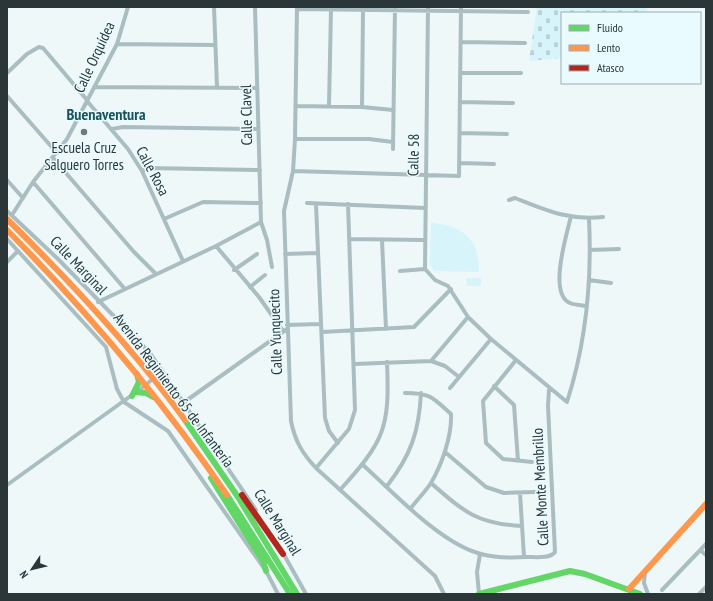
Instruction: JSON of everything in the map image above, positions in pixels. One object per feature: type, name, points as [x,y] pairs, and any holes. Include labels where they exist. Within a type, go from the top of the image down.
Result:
[{"type":"main road","name":"Avenida Regimiento 65 de Infantería","points":[[9,217],[95,308],[126,344],[211,457],[297,594]]},
{"type":"main road","name":"Avenida Regimiento 65 de Infantería","points":[[7,230],[56,278],[136,372],[257,532],[290,594]]},
{"type":"main road","points":[[136,372],[139,382],[134,394],[146,393],[158,402]]},
{"type":"main road","points":[[211,457],[253,510],[283,554]]},
{"type":"main road","points":[[206,463],[211,479],[263,561],[266,571]]},
{"type":"main road","points":[[629,589],[706,504]]},
{"type":"main road","points":[[479,594],[557,573],[570,572],[585,574],[640,594]]},
{"type":"street","name":"Calle Orquídea","points":[[9,217],[33,182],[68,139],[117,44],[128,7]]},
{"type":"street","points":[[214,7],[217,87]]},
{"type":"street","name":"Calle Clavel","points":[[255,7],[261,222],[267,240],[272,268]]},
{"type":"street","points":[[297,8],[363,10],[395,8],[495,9],[528,12]]},
{"type":"street","name":"Calle Yunquecito","points":[[297,8],[296,106],[293,171],[284,211],[286,329],[291,421],[303,455],[435,576],[444,594]]},
{"type":"street","points":[[393,149],[395,8]]},
{"type":"street","points":[[329,106],[330,9]]},
{"type":"street","name":"Calle 58","points":[[425,269],[424,240],[428,9]]},
{"type":"street","points":[[293,171],[459,176],[461,9]]},
{"type":"street","points":[[362,107],[363,10]]},
{"type":"street","points":[[461,42],[526,43]]},
{"type":"street","points":[[117,44],[215,44]]},
{"type":"street","name":"Calle Rosa","points":[[7,73],[27,54],[40,47],[43,48],[128,148],[142,171],[183,261]]},
{"type":"street","points":[[461,73],[521,73]]},
{"type":"street","points":[[94,87],[258,88]]},
{"type":"street","points":[[7,96],[57,153]]},
{"type":"street","points":[[460,102],[513,103]]},
{"type":"street","points":[[296,106],[362,107],[393,110]]},
{"type":"street","points":[[112,129],[123,126],[258,129]]},
{"type":"street","points":[[460,132],[507,134]]},
{"type":"street","points":[[295,139],[368,139],[393,142]]},
{"type":"street","points":[[53,158],[134,252],[156,274]]},
{"type":"street","points":[[460,163],[494,164]]},
{"type":"street","points":[[142,171],[148,168],[260,170]]},
{"type":"street","points":[[7,180],[23,198]]},
{"type":"street","points":[[33,182],[124,288]]},
{"type":"street","points":[[509,200],[515,198],[556,214],[589,218],[603,217]]},
{"type":"street","points":[[164,219],[203,202],[260,203]]},
{"type":"street","points":[[307,203],[425,208]]},
{"type":"street","points":[[316,204],[320,324],[322,332],[324,418],[329,431],[338,443]]},
{"type":"street","points":[[316,468],[349,429],[355,410],[354,331],[348,204]]},
{"type":"street","name":"Calle Marginal","points":[[7,210],[9,217],[58,259],[98,302],[154,358],[183,403],[243,489],[306,594]]},
{"type":"street","points":[[571,216],[558,275],[564,298],[568,302],[586,306]]},
{"type":"street","points":[[400,271],[425,269],[434,280],[448,286],[468,317],[549,389],[567,402],[583,336],[589,280],[589,218]]},
{"type":"street","points":[[98,302],[124,288],[216,246],[261,222]]},
{"type":"street","points":[[7,239],[106,347],[118,390],[124,402],[168,431],[266,571],[278,594]]},
{"type":"street","points":[[350,239],[424,240]]},
{"type":"street","points":[[382,240],[386,329]]},
{"type":"street","points":[[216,246],[234,270],[286,329]]},
{"type":"street","points":[[590,250],[619,249]]},
{"type":"street","points":[[7,262],[18,251]]},
{"type":"street","points":[[285,254],[317,253]]},
{"type":"street","points":[[234,270],[257,254]]},
{"type":"street","points":[[250,287],[265,275]]},
{"type":"street","points":[[589,280],[611,283]]},
{"type":"street","points":[[322,332],[414,327],[451,289]]},
{"type":"street","points":[[431,361],[468,317]]},
{"type":"street","points":[[183,403],[286,329],[320,324]]},
{"type":"street","points":[[450,388],[492,339]]},
{"type":"street","points":[[7,485],[124,402],[159,374],[139,344]]},
{"type":"street","points":[[516,360],[483,401],[486,443],[504,459],[532,462]]},
{"type":"street","points":[[355,364],[431,361],[445,366],[459,377]]},
{"type":"street","points":[[340,490],[363,465],[378,444],[386,420],[389,397],[387,362]]},
{"type":"street","points":[[153,380],[163,378],[175,391]]},
{"type":"street","points":[[494,386],[514,404],[518,461]]},
{"type":"street","name":"Calle Monte Membrillo","points":[[363,465],[446,538],[480,554],[501,558],[524,558],[553,554],[555,552],[548,406],[549,389]]},
{"type":"street","points":[[406,393],[421,393],[432,396],[451,414],[452,423],[445,452],[431,483],[411,508]]},
{"type":"street","points":[[387,486],[402,466],[413,443],[419,420],[421,393]]},
{"type":"street","points":[[445,452],[486,487],[504,493],[535,492]]},
{"type":"street","points":[[431,483],[460,508],[476,518],[499,525],[522,526]]},
{"type":"street","points":[[520,493],[524,558]]},
{"type":"street","points":[[662,590],[706,544]]},
{"type":"street","points":[[700,550],[706,555]]},
{"type":"street","points":[[479,594],[477,572],[480,554]]},
{"type":"street","points":[[645,572],[644,583],[648,594]]},
{"type":"street","points":[[699,594],[706,587]]},
{"type":"green space","points":[[537,7],[647,7],[648,12],[561,12],[561,58],[529,61]]},
{"type":"green space","points":[[431,223],[452,227],[467,236],[476,251],[479,272],[434,271],[430,263]]},
{"type":"green space","points":[[466,278],[481,278],[481,286],[467,286]]},
{"type":"traffic: fast","points":[[132,396],[139,382],[137,374]]},
{"type":"traffic: fast","points":[[136,392],[146,393],[153,397]]},
{"type":"traffic: fast","points":[[185,420],[238,497],[297,594]]},
{"type":"traffic: fast","points":[[211,478],[263,561],[266,571]]},
{"type":"traffic: fast","points":[[227,495],[290,594]]},
{"type":"traffic: fast","points":[[479,594],[570,571],[585,574],[640,594]]},
{"type":"traffic: slow","points":[[7,219],[100,316],[144,367],[185,420]]},
{"type":"traffic: slow","points":[[7,230],[37,261],[123,358],[177,425],[227,495]]},
{"type":"traffic: slow","points":[[629,589],[706,504]]},
{"type":"traffic: jam","points":[[242,495],[283,554]]},
{"type":"place","name":"Escuela Cruz Salguero Torres","points":[[84,132]]},
{"type":"district","name":"Buenaventura","points":[[106,114]]}]
